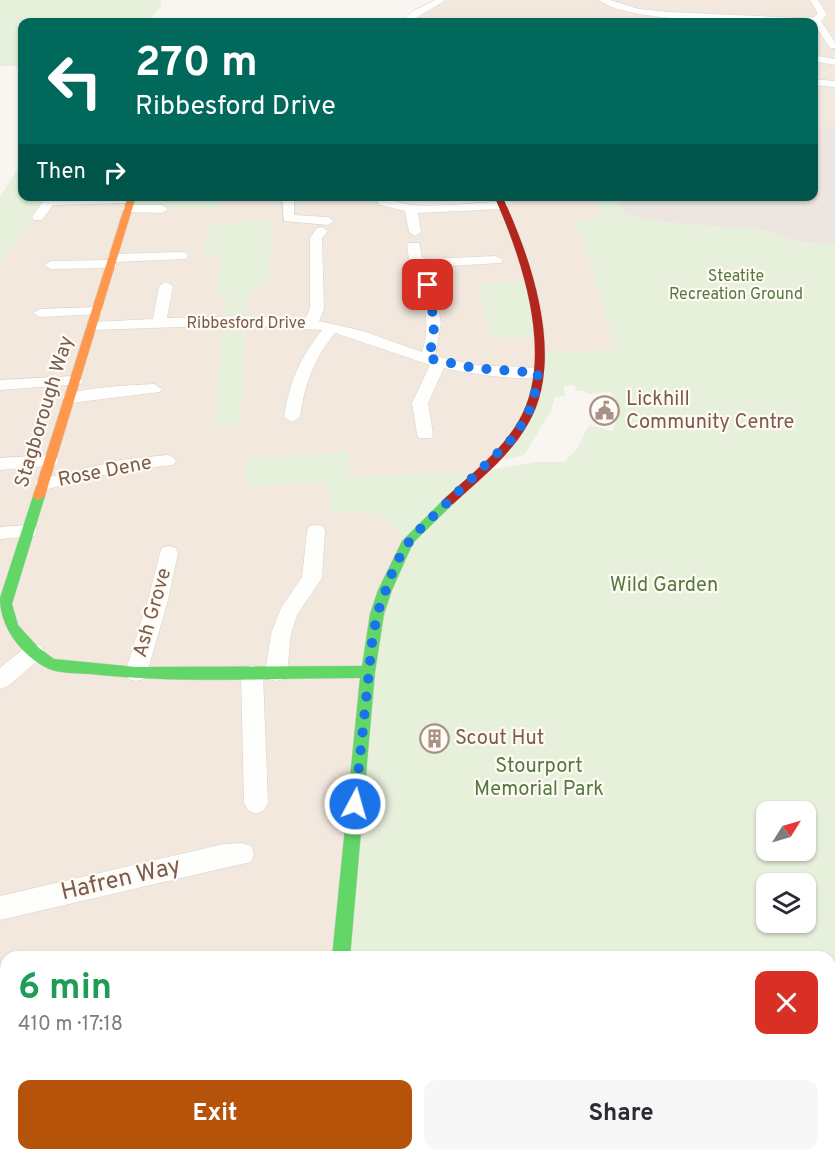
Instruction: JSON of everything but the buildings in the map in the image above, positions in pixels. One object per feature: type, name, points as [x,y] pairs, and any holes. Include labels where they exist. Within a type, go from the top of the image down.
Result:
[{"type":"street","points":[[409,18],[442,0]]},
{"type":"street","points":[[603,0],[613,6],[652,13],[744,14],[792,18]]},
{"type":"street","points":[[814,1],[825,3]]},
{"type":"street","points":[[814,1],[823,15],[818,19]]},
{"type":"street","points":[[818,23],[832,41]]},
{"type":"street","points":[[818,59],[835,62]]},
{"type":"street","points":[[818,82],[835,84]]},
{"type":"street","points":[[38,217],[49,201],[131,202],[162,209]]},
{"type":"street","points":[[288,201],[288,218],[325,226],[316,238],[317,309],[310,324]]},
{"type":"street","points":[[342,951],[368,672],[380,606],[395,565],[408,541],[512,439],[525,420],[535,400],[540,352],[537,326],[521,251],[512,221],[501,201],[411,210],[387,205],[380,201]]},
{"type":"street","name":"Stagborough Way","points":[[131,202],[5,604],[12,627],[34,652],[51,664],[136,673],[368,672]]},
{"type":"street","points":[[411,210],[416,259],[424,263],[496,260]]},
{"type":"street","points":[[51,265],[181,256]]},
{"type":"street","points":[[424,263],[435,331],[433,360],[420,403],[425,434]]},
{"type":"street","points":[[159,324],[166,286]]},
{"type":"street","points":[[40,313],[96,311]]},
{"type":"street","name":"Ribbesford Drive","points":[[92,326],[271,321],[310,324],[354,333],[433,360],[507,372],[538,373]]},
{"type":"street","points":[[292,417],[296,386],[306,360],[331,327]]},
{"type":"street","points":[[0,385],[75,381]]},
{"type":"street","points":[[70,398],[116,391],[154,389]]},
{"type":"street","points":[[0,464],[50,461]]},
{"type":"street","name":"Rose Dene","points":[[44,484],[112,466],[167,461]]},
{"type":"street","points":[[0,534],[28,531]]},
{"type":"street","points":[[276,673],[280,634],[288,613],[312,578],[316,531]]},
{"type":"street","name":"Ash Grove","points":[[136,673],[158,600],[169,553]]},
{"type":"street","points":[[0,680],[34,652]]},
{"type":"street","points":[[252,674],[256,802]]},
{"type":"street","name":"Hafren Way","points":[[0,908],[224,856],[242,854]]},
{"type":"shaded area","points":[[447,0],[835,0],[835,127],[818,126],[818,18],[413,18]]},
{"type":"shaded area","points":[[818,126],[835,127],[835,245],[797,242],[768,231],[651,221],[626,215],[616,201],[818,201]]},
{"type":"shaded area","points":[[42,201],[383,201],[387,205],[443,207],[512,204],[510,201],[595,201],[605,217],[573,222],[583,236],[617,350],[534,403],[478,472],[343,951],[0,951],[0,265]]},
{"type":"green space","points":[[0,0],[161,0],[161,7],[151,18],[18,18],[18,66],[0,66]]},
{"type":"green space","points":[[18,168],[18,201],[42,201],[0,265],[0,197]]},
{"type":"green space","points":[[219,201],[218,208],[128,209],[131,202]]},
{"type":"green space","name":"Stourport Memorial Park","points":[[595,201],[616,201],[626,215],[651,221],[765,230],[797,242],[835,245],[835,951],[342,951],[368,672],[408,541],[377,513],[331,512],[328,483],[245,486],[247,458],[348,452],[350,476],[478,472],[537,462],[564,462],[577,449],[589,425],[612,431],[619,413],[611,392],[588,394],[584,391],[577,391],[574,385],[564,386],[565,396],[555,397],[551,411],[524,455],[487,463],[512,439],[540,352],[616,350],[582,236],[572,222],[604,217]]},
{"type":"green space","points":[[273,220],[268,283],[248,293],[240,425],[214,426],[225,294],[217,294],[221,255],[204,255],[208,225]]},
{"type":"green space","points":[[527,282],[539,337],[490,338],[477,283]]},
{"type":"traffic: fast","points":[[39,496],[5,604],[12,627],[34,652],[51,664],[136,673],[368,672]]},
{"type":"traffic: fast","points":[[342,951],[368,672],[377,614],[385,590],[408,541],[449,501]]},
{"type":"traffic: slow","points":[[39,496],[130,201]]},
{"type":"traffic: jam","points":[[449,501],[513,438],[529,413],[537,391],[540,364],[534,303],[518,244],[500,201]]},
{"type":"place","name":"Lickhill Community Centre","points":[[605,411]]},
{"type":"place","name":"Scout Hut","points":[[434,739]]},
{"type":"route","points":[[355,804],[372,643],[377,614],[395,565],[408,541],[430,517],[512,439],[535,400],[537,386],[538,373],[474,368],[427,358],[434,344],[435,331],[428,285]]},
{"type":"park label","name":"Steatite Recreation Ground","points":[[736,286]]},
{"type":"park label","name":"Wild Garden","points":[[664,586]]}]
